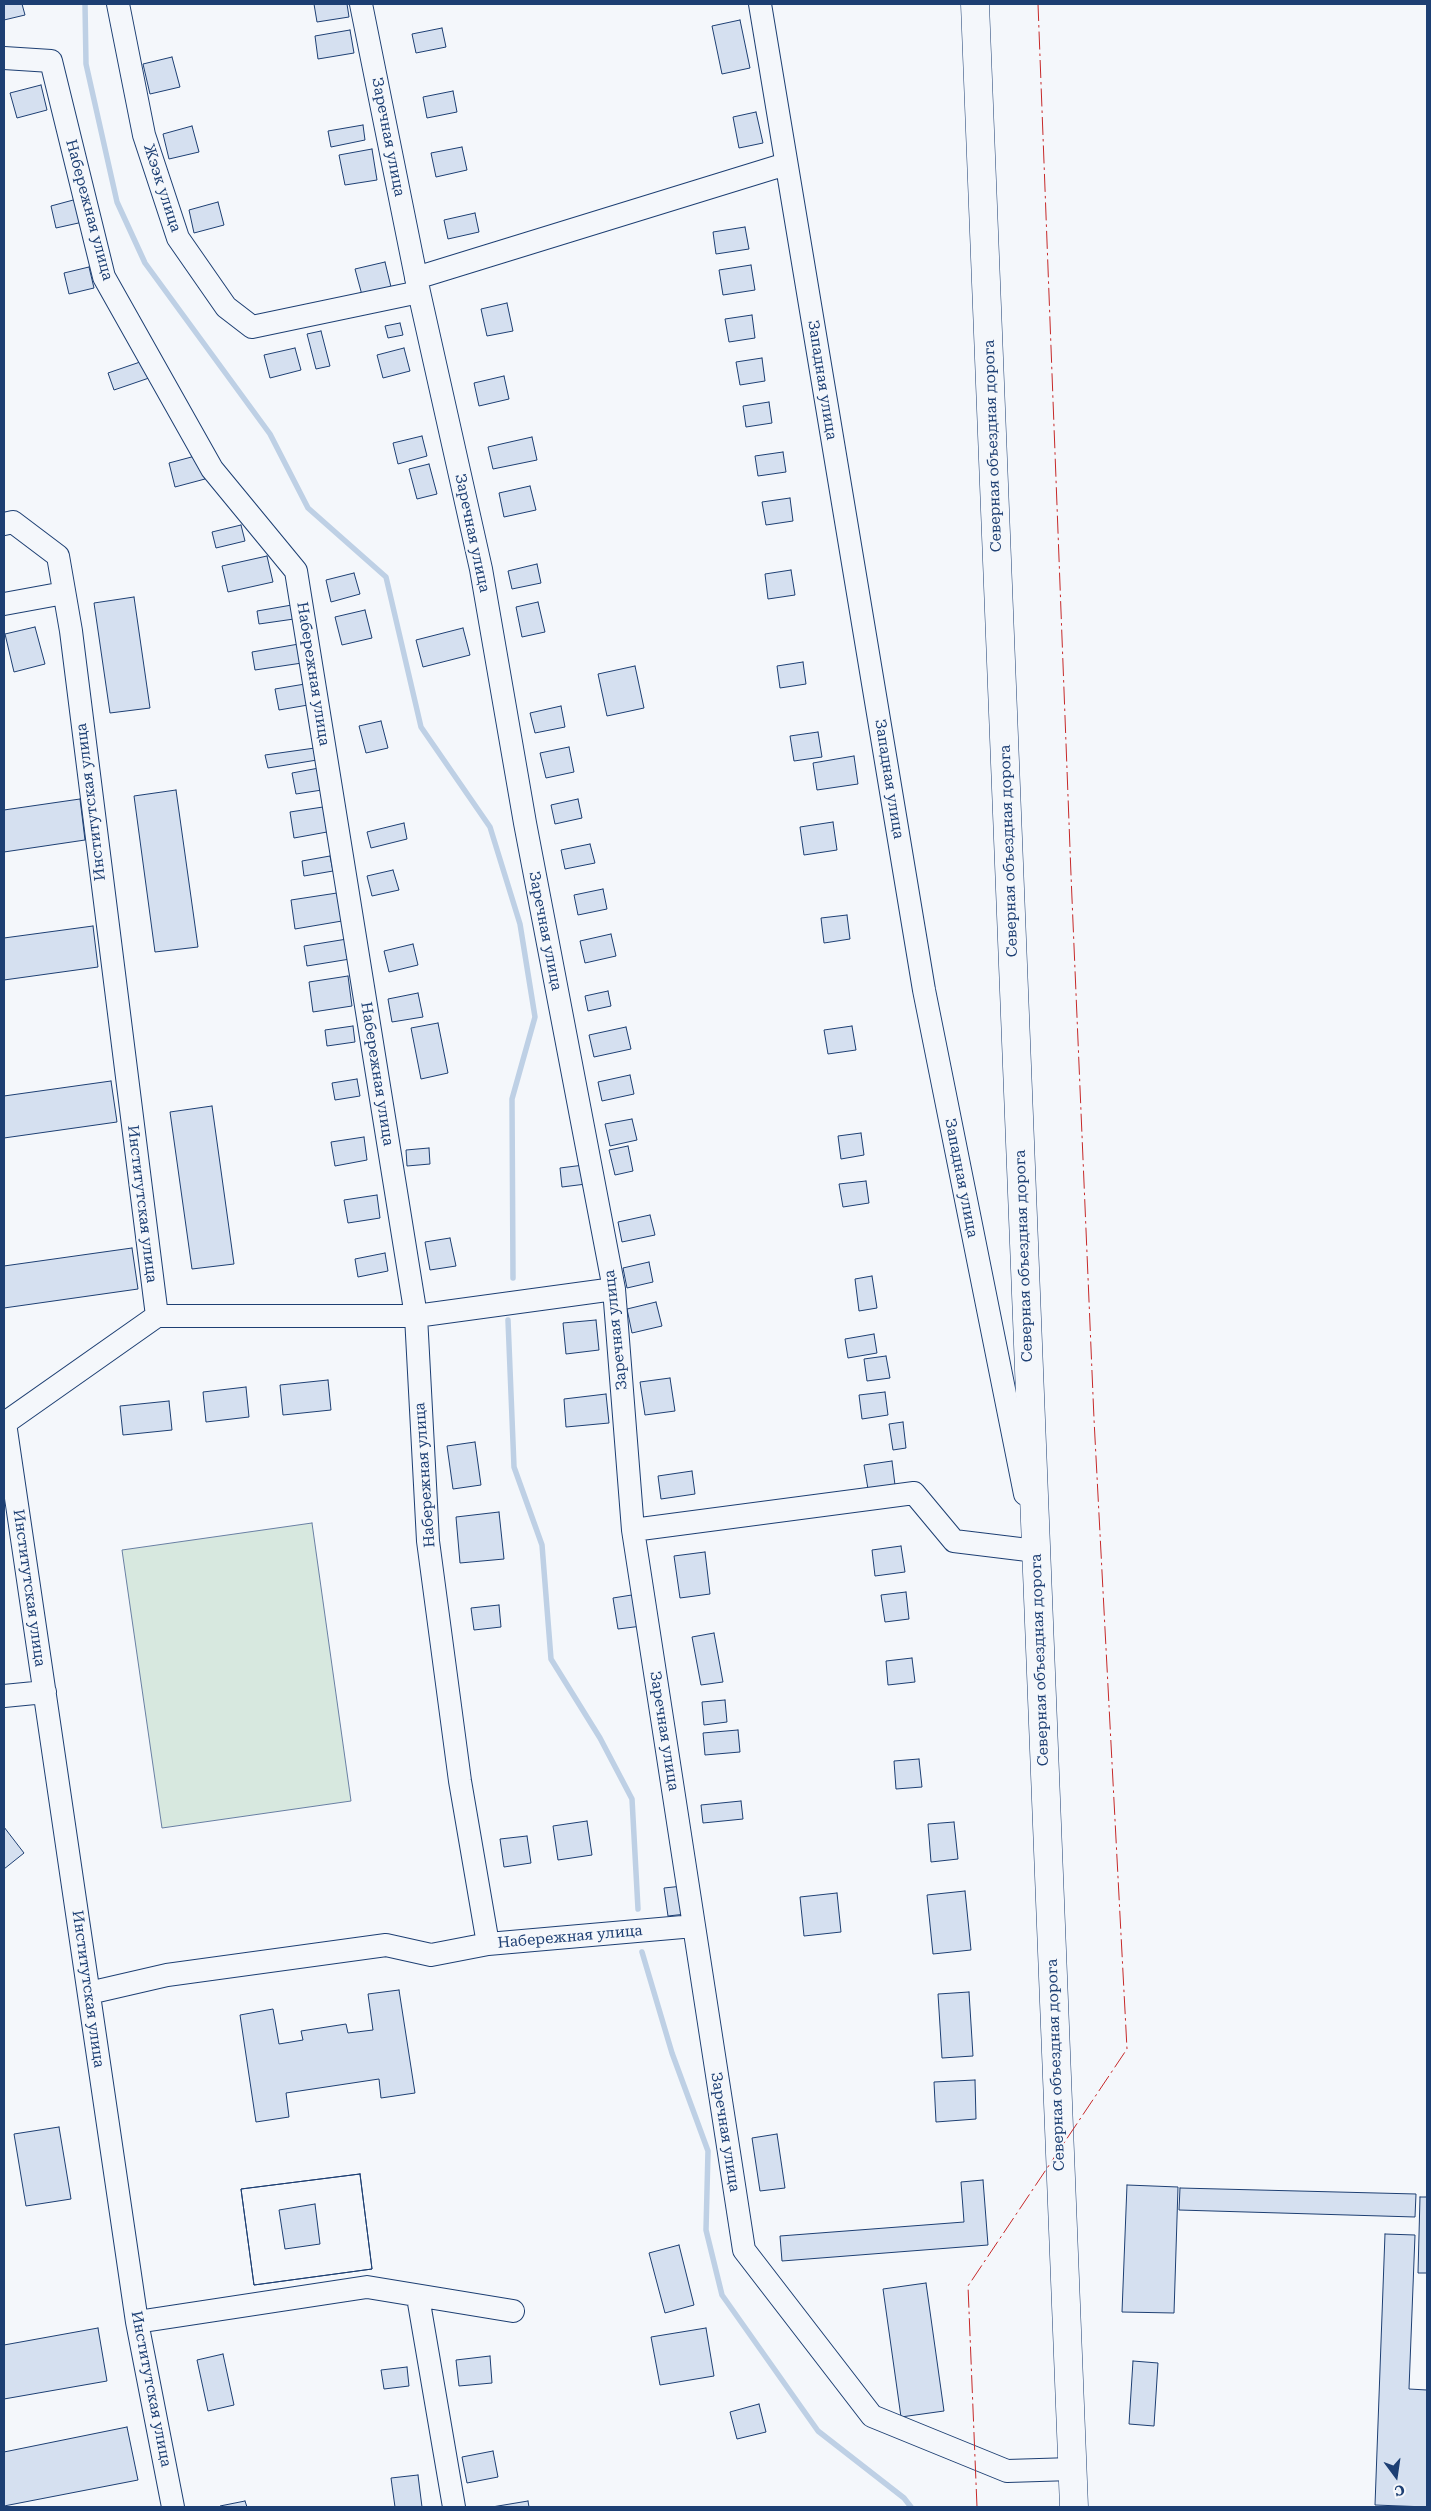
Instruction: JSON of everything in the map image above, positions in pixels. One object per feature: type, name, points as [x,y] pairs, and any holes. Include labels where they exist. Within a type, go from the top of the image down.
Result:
[{"type":"highway","name":"Северная объездная дорога","points":[[975,4],[1074,2507]]},
{"type":"street","name":"Жээк улица","points":[[118,4],[144,135],[178,238],[226,307],[252,327],[418,285],[786,164]]},
{"type":"street","name":"Заречная улица","points":[[361,4],[418,285],[481,569],[525,823],[614,1289],[633,1530],[744,2250],[872,2416],[1007,2471],[1072,2469]]},
{"type":"street","name":"Западная улица","points":[[760,4],[924,990],[1036,1551]]},
{"type":"street","name":"Набережная улица","points":[[4,58],[51,60],[104,277],[212,468],[296,571],[416,1316],[428,1541],[460,1781],[488,1944],[694,1926]]},
{"type":"street","name":"Институтская улица","points":[[4,524],[13,522],[58,556],[71,631],[157,1316],[5,1423],[137,2322],[173,2507]]},
{"type":"street","points":[[4,604],[64,593]]},
{"type":"street","points":[[157,1316],[416,1316],[614,1289]]},
{"type":"street","points":[[633,1530],[914,1493],[954,1541],[1036,1551]]},
{"type":"street","points":[[4,1696],[45,1692]]},
{"type":"street","points":[[89,1993],[167,1975],[386,1945],[430,1954],[488,1944]]},
{"type":"street","points":[[137,2322],[367,2287],[418,2297],[513,2311]]},
{"type":"street","points":[[418,2297],[454,2507]]},
{"type":"shaded area","points":[[312,1523],[351,1801],[162,1828],[122,1550]]},
{"type":"building","points":[[4,4],[22,4],[25,15],[4,20]]},
{"type":"building","points":[[314,4],[347,4],[349,17],[317,22]]},
{"type":"building","points":[[740,20],[750,68],[722,74],[712,26]]},
{"type":"building","points":[[442,28],[446,47],[416,53],[412,34]]},
{"type":"building","points":[[350,30],[354,53],[318,59],[315,36]]},
{"type":"building","points":[[172,57],[180,87],[150,94],[143,64]]},
{"type":"building","points":[[41,85],[47,110],[17,118],[10,93]]},
{"type":"building","points":[[453,91],[457,112],[427,118],[423,97]]},
{"type":"building","points":[[756,112],[763,143],[739,148],[733,117]]},
{"type":"building","points":[[363,125],[365,140],[331,147],[328,131]]},
{"type":"building","points":[[192,126],[199,152],[169,159],[163,134]]},
{"type":"building","points":[[462,147],[467,170],[436,177],[431,153]]},
{"type":"building","points":[[372,149],[377,180],[345,185],[339,155]]},
{"type":"building","points":[[77,199],[83,222],[56,228],[51,206]]},
{"type":"building","points":[[218,202],[224,225],[194,233],[189,210]]},
{"type":"building","points":[[475,213],[479,232],[448,239],[444,220]]},
{"type":"building","points":[[745,227],[749,249],[716,254],[713,232]]},
{"type":"building","points":[[385,262],[391,287],[362,295],[355,269]]},
{"type":"building","points":[[751,265],[755,290],[723,295],[719,270]]},
{"type":"building","points":[[89,267],[94,288],[69,294],[64,273]]},
{"type":"building","points":[[507,303],[513,331],[487,336],[481,309]]},
{"type":"building","points":[[752,315],[755,338],[729,342],[725,319]]},
{"type":"building","points":[[400,323],[403,335],[388,338],[385,326]]},
{"type":"building","points":[[321,331],[330,366],[316,369],[307,334]]},
{"type":"building","points":[[295,348],[301,370],[270,378],[264,355]]},
{"type":"building","points":[[404,348],[410,371],[383,378],[377,355]]},
{"type":"building","points":[[762,358],[765,381],[740,385],[736,362]]},
{"type":"building","points":[[143,361],[149,378],[114,390],[108,373]]},
{"type":"building","points":[[504,376],[509,399],[479,406],[474,383]]},
{"type":"building","points":[[769,402],[772,423],[746,427],[743,406]]},
{"type":"building","points":[[422,436],[427,456],[398,464],[393,443]]},
{"type":"building","points":[[532,437],[537,460],[493,469],[488,447]]},
{"type":"building","points":[[783,452],[786,472],[758,476],[755,456]]},
{"type":"building","points":[[199,455],[205,479],[175,487],[169,463]]},
{"type":"building","points":[[429,464],[437,494],[417,499],[409,469]]},
{"type":"building","points":[[530,486],[536,510],[504,517],[499,493]]},
{"type":"building","points":[[790,498],[793,521],[766,525],[762,502]]},
{"type":"building","points":[[241,525],[245,541],[216,548],[212,532]]},
{"type":"building","points":[[267,556],[273,582],[228,592],[222,566]]},
{"type":"building","points":[[537,564],[541,583],[512,589],[508,571]]},
{"type":"building","points":[[791,570],[795,595],[768,599],[765,574]]},
{"type":"building","points":[[354,573],[360,594],[331,602],[326,580]]},
{"type":"building","points":[[134,597],[150,708],[110,713],[94,603]]},
{"type":"building","points":[[538,602],[545,632],[522,637],[516,607]]},
{"type":"building","points":[[292,605],[294,619],[259,624],[257,611]]},
{"type":"building","points":[[365,610],[372,638],[342,645],[335,617]]},
{"type":"building","points":[[35,627],[45,664],[14,672],[5,634]]},
{"type":"building","points":[[463,628],[470,655],[423,667],[416,640]]},
{"type":"building","points":[[299,644],[302,663],[255,670],[252,652]]},
{"type":"building","points":[[803,662],[806,684],[780,688],[777,666]]},
{"type":"building","points":[[635,666],[644,708],[607,716],[598,674]]},
{"type":"building","points":[[305,684],[308,705],[279,710],[275,689]]},
{"type":"building","points":[[561,706],[565,727],[535,733],[530,713]]},
{"type":"building","points":[[381,721],[388,748],[366,753],[359,726]]},
{"type":"building","points":[[818,732],[822,757],[794,761],[790,736]]},
{"type":"building","points":[[569,747],[574,772],[546,778],[540,753]]},
{"type":"building","points":[[315,748],[317,760],[268,768],[265,755]]},
{"type":"building","points":[[854,756],[858,784],[817,790],[813,763]]},
{"type":"building","points":[[319,768],[322,790],[296,794],[292,773]]},
{"type":"building","points":[[176,790],[198,947],[155,952],[134,796]]},
{"type":"building","points":[[80,799],[85,840],[4,852],[4,810]]},
{"type":"building","points":[[578,799],[582,818],[555,824],[551,805]]},
{"type":"building","points":[[323,807],[327,832],[294,838],[290,812]]},
{"type":"building","points":[[833,822],[837,850],[804,855],[800,827]]},
{"type":"building","points":[[404,823],[407,839],[371,848],[367,832]]},
{"type":"building","points":[[590,844],[595,863],[565,869],[561,850]]},
{"type":"building","points":[[330,856],[333,871],[304,876],[302,861]]},
{"type":"building","points":[[393,870],[399,890],[372,896],[367,876]]},
{"type":"building","points":[[603,889],[607,909],[578,915],[574,895]]},
{"type":"building","points":[[337,893],[342,921],[295,929],[291,900]]},
{"type":"building","points":[[847,915],[850,939],[824,943],[821,918]]},
{"type":"building","points":[[93,926],[98,967],[4,980],[4,938]]},
{"type":"building","points":[[611,934],[616,956],[585,963],[580,941]]},
{"type":"building","points":[[347,939],[350,959],[307,966],[304,946]]},
{"type":"building","points":[[413,944],[418,965],[389,972],[384,951]]},
{"type":"building","points":[[348,976],[352,1006],[313,1012],[309,982]]},
{"type":"building","points":[[608,991],[611,1006],[588,1011],[585,996]]},
{"type":"building","points":[[418,993],[423,1017],[392,1022],[388,999]]},
{"type":"building","points":[[438,1023],[448,1073],[421,1079],[411,1028]]},
{"type":"building","points":[[353,1026],[355,1042],[327,1046],[325,1030]]},
{"type":"building","points":[[852,1026],[856,1050],[828,1054],[824,1030]]},
{"type":"building","points":[[626,1027],[631,1049],[594,1057],[589,1035]]},
{"type":"building","points":[[630,1075],[634,1094],[602,1101],[598,1082]]},
{"type":"building","points":[[357,1079],[360,1096],[335,1100],[332,1083]]},
{"type":"building","points":[[111,1081],[117,1122],[4,1138],[4,1096]]},
{"type":"building","points":[[212,1106],[234,1264],[192,1269],[170,1112]]},
{"type":"building","points":[[632,1119],[637,1140],[610,1146],[605,1124]]},
{"type":"building","points":[[861,1133],[864,1155],[841,1159],[838,1136]]},
{"type":"building","points":[[364,1137],[367,1160],[335,1166],[331,1142]]},
{"type":"building","points":[[628,1146],[633,1171],[615,1175],[609,1150]]},
{"type":"building","points":[[429,1148],[430,1164],[407,1166],[406,1150]]},
{"type":"building","points":[[584,1165],[586,1184],[562,1187],[560,1168]]},
{"type":"building","points":[[866,1181],[869,1203],[843,1207],[839,1184]]},
{"type":"building","points":[[377,1195],[380,1218],[348,1223],[344,1200]]},
{"type":"building","points":[[650,1215],[655,1235],[622,1242],[618,1222]]},
{"type":"building","points":[[450,1238],[456,1266],[430,1270],[425,1242]]},
{"type":"building","points":[[132,1248],[138,1289],[4,1308],[4,1266]]},
{"type":"building","points":[[385,1253],[388,1271],[358,1277],[355,1259]]},
{"type":"building","points":[[649,1262],[653,1282],[627,1288],[623,1268]]},
{"type":"building","points":[[872,1276],[877,1308],[859,1311],[855,1279]]},
{"type":"building","points":[[656,1302],[662,1326],[632,1333],[627,1309]]},
{"type":"building","points":[[596,1320],[599,1350],[566,1354],[563,1323]]},
{"type":"building","points":[[874,1334],[877,1353],[848,1358],[845,1339]]},
{"type":"building","points":[[886,1356],[890,1378],[867,1381],[864,1359]]},
{"type":"building","points":[[670,1378],[675,1411],[645,1415],[640,1382]]},
{"type":"building","points":[[328,1380],[331,1410],[283,1415],[280,1385]]},
{"type":"building","points":[[246,1387],[249,1417],[206,1422],[203,1392]]},
{"type":"building","points":[[885,1392],[888,1415],[862,1419],[859,1395]]},
{"type":"building","points":[[606,1394],[609,1423],[566,1427],[564,1399]]},
{"type":"building","points":[[169,1401],[172,1430],[123,1435],[120,1406]]},
{"type":"building","points":[[903,1422],[906,1448],[893,1450],[889,1424]]},
{"type":"building","points":[[475,1442],[481,1485],[453,1489],[447,1446]]},
{"type":"building","points":[[892,1461],[895,1485],[868,1489],[864,1465]]},
{"type":"building","points":[[692,1471],[695,1494],[661,1499],[658,1476]]},
{"type":"building","points":[[499,1512],[504,1559],[460,1563],[456,1517]]},
{"type":"building","points":[[901,1546],[905,1572],[875,1576],[872,1550]]},
{"type":"building","points":[[705,1552],[710,1594],[680,1598],[674,1556]]},
{"type":"building","points":[[906,1592],[909,1619],[885,1622],[881,1595]]},
{"type":"building","points":[[638,1594],[642,1626],[618,1629],[613,1598]]},
{"type":"building","points":[[499,1605],[501,1627],[474,1630],[471,1608]]},
{"type":"building","points":[[714,1633],[723,1682],[701,1685],[692,1637]]},
{"type":"building","points":[[912,1658],[915,1682],[888,1685],[886,1661]]},
{"type":"building","points":[[725,1700],[727,1722],[704,1725],[702,1702]]},
{"type":"building","points":[[738,1730],[740,1752],[705,1755],[703,1733]]},
{"type":"building","points":[[919,1759],[922,1787],[896,1789],[894,1761]]},
{"type":"building","points":[[741,1801],[743,1819],[703,1823],[701,1805]]},
{"type":"building","points":[[587,1821],[592,1855],[558,1860],[553,1826]]},
{"type":"building","points":[[954,1822],[958,1859],[931,1862],[928,1824]]},
{"type":"building","points":[[4,1827],[24,1853],[4,1869]]},
{"type":"building","points":[[527,1836],[531,1863],[504,1867],[500,1839]]},
{"type":"building","points":[[683,1886],[686,1914],[668,1916],[664,1888]]},
{"type":"building","points":[[965,1891],[971,1950],[933,1954],[927,1895]]},
{"type":"building","points":[[837,1893],[841,1932],[804,1936],[800,1897]]},
{"type":"building","points":[[399,1990],[415,2093],[381,2098],[379,2079],[286,2093],[289,2117],[256,2122],[240,2015],[273,2009],[279,2044],[303,2040],[301,2031],[346,2024],[348,2033],[373,2030],[368,1994]]},
{"type":"building","points":[[969,1992],[973,2056],[942,2058],[938,1994]]},
{"type":"building","points":[[975,2080],[976,2119],[936,2122],[934,2082]]},
{"type":"building","points":[[59,2127],[71,2199],[26,2206],[14,2134]]},
{"type":"building","points":[[777,2134],[785,2188],[760,2191],[752,2138]]},
{"type":"building","points":[[360,2174],[372,2269],[254,2285],[241,2189]],"holes":[[[315,2204],[320,2244],[285,2249],[279,2210]]]},
{"type":"building","points":[[360,2174],[372,2269],[254,2285],[241,2189]]},
{"type":"building","points":[[983,2180],[988,2245],[782,2261],[780,2236],[964,2222],[961,2182]]},
{"type":"building","points":[[1127,2185],[1178,2187],[1174,2313],[1122,2312]]},
{"type":"building","points":[[1180,2188],[1416,2194],[1415,2217],[1179,2210]]},
{"type":"building","points":[[1420,2197],[1427,2197],[1427,2273],[1418,2273]]},
{"type":"building","points":[[1385,2234],[1415,2235],[1409,2389],[1427,2390],[1427,2507],[1375,2505]]},
{"type":"building","points":[[679,2245],[694,2305],[665,2313],[649,2253]]},
{"type":"building","points":[[926,2283],[944,2411],[901,2417],[883,2289]]},
{"type":"building","points":[[98,2328],[107,2381],[4,2399],[4,2345]]},
{"type":"building","points":[[706,2328],[714,2376],[660,2385],[651,2337]]},
{"type":"building","points":[[223,2354],[234,2405],[208,2411],[197,2360]]},
{"type":"building","points":[[490,2356],[492,2383],[459,2386],[456,2360]]},
{"type":"building","points":[[1133,2361],[1158,2363],[1154,2426],[1129,2424]]},
{"type":"building","points":[[407,2367],[409,2386],[384,2389],[381,2370]]},
{"type":"building","points":[[759,2404],[766,2432],[737,2439],[730,2412]]},
{"type":"building","points":[[127,2427],[138,2480],[4,2506],[4,2452]]},
{"type":"building","points":[[493,2451],[498,2477],[467,2483],[462,2457]]},
{"type":"building","points":[[418,2475],[422,2507],[395,2507],[391,2478]]},
{"type":"building","points":[[245,2501],[247,2507],[220,2507],[220,2506]]},
{"type":"building","points":[[528,2501],[529,2507],[492,2507]]},
{"type":"waterway","points":[[85,4],[86,64],[117,202],[145,263],[270,434],[308,508],[386,577],[421,727],[490,827],[520,924],[535,1017],[512,1099],[513,1278]]},
{"type":"waterway","points":[[508,1320],[514,1467],[542,1545],[551,1659],[600,1738],[632,1799],[638,1909]]},
{"type":"waterway","points":[[642,1952],[672,2053],[708,2151],[706,2230],[722,2295],[818,2431],[904,2498],[911,2507]]},
{"type":"power","points":[[977,2507],[968,2286],[1127,2049],[1094,1419],[1038,4]]}]
